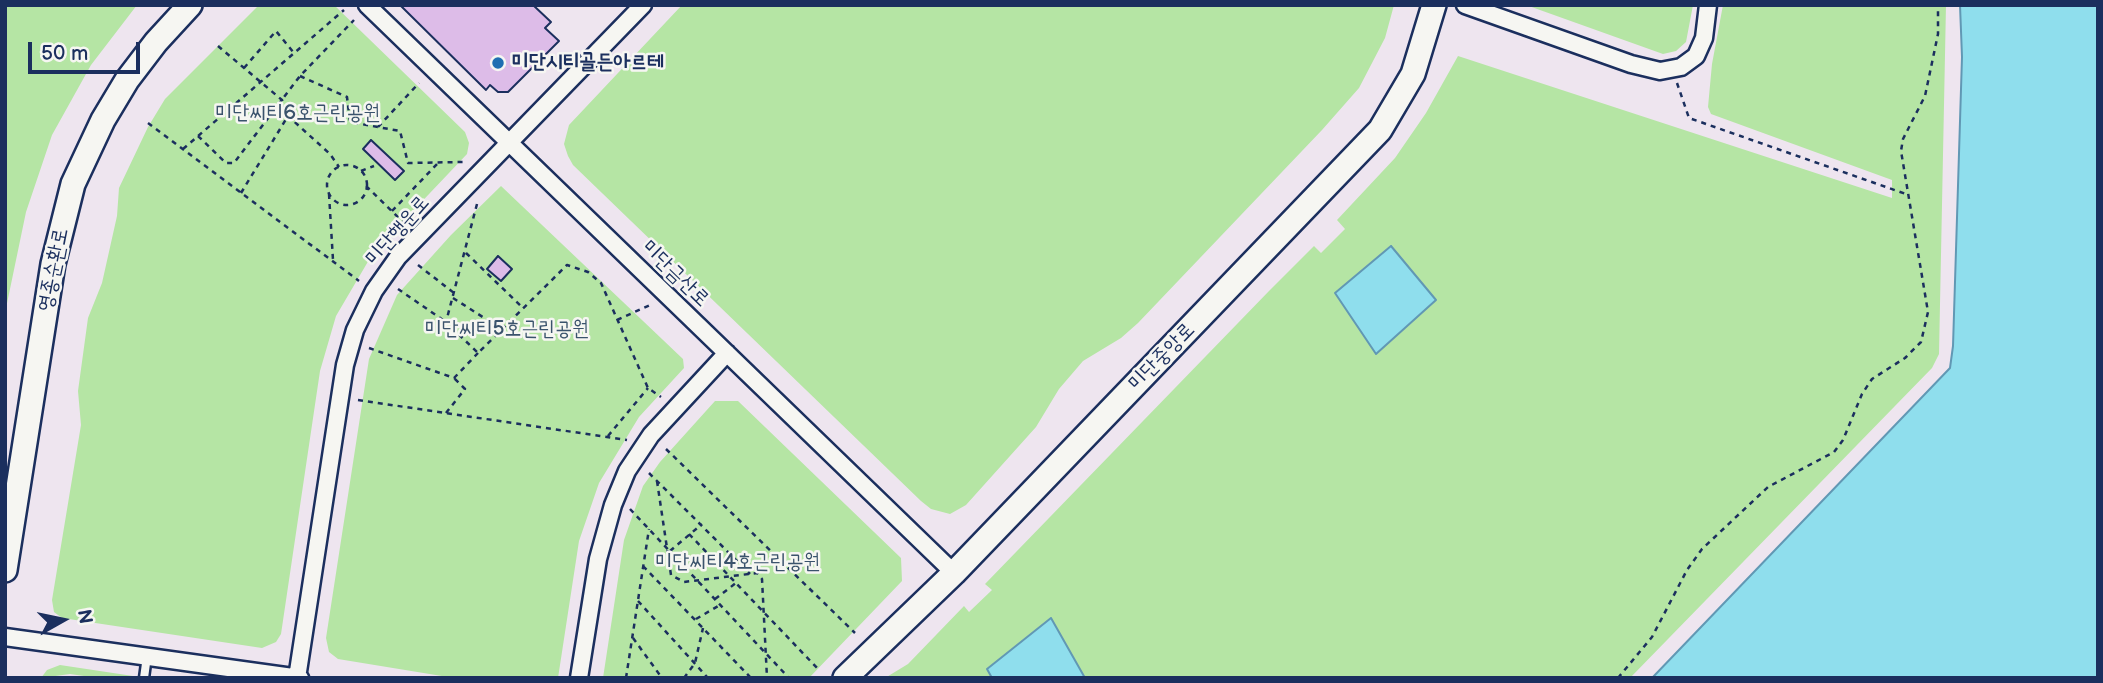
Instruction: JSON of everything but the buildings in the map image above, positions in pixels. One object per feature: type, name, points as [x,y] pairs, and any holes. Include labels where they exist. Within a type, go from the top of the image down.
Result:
[{"type":"street","name":"영종순환로","points":[[5,570],[53,264],[74,184],[103,120],[127,80],[156,42],[190,5]]},
{"type":"street","name":"미단금산로","points":[[367,5],[954,573]]},
{"type":"street","name":"미단행운로","points":[[298,678],[338,404],[355,330],[374,291],[398,257],[643,5]]},
{"type":"street","name":"미단중앙로","points":[[845,678],[954,573],[1380,130],[1413,74],[1434,5]]},
{"type":"street","points":[[1465,5],[1640,67],[1672,70],[1689,62],[1701,49],[1708,5]]},
{"type":"street","points":[[579,678],[598,559],[613,505],[627,471],[651,435],[727,353]]},
{"type":"street","points":[[5,637],[298,678]]},
{"type":"lane","points":[[144,678],[148,656]]},
{"type":"path","points":[[1618,678],[1652,637],[1702,549],[1768,487],[1834,452],[1843,440],[1862,394],[1872,379],[1905,358],[1921,342],[1928,313],[1906,194],[1901,151],[1903,139],[1924,96],[1938,34],[1938,5]]},
{"type":"path","points":[[183,149],[344,10]]},
{"type":"path","points":[[198,136],[226,163],[232,164],[300,76],[354,20]]},
{"type":"path","points":[[244,68],[276,31],[294,53]]},
{"type":"path","points":[[218,46],[282,100],[288,116],[330,154],[339,167]]},
{"type":"path","points":[[1672,70],[1689,118],[1906,194]]},
{"type":"path","points":[[300,76],[347,97],[350,122],[400,131],[408,163],[463,162]]},
{"type":"path","points":[[378,127],[419,83]]},
{"type":"path","points":[[242,193],[288,116]]},
{"type":"path","points":[[148,123],[359,282]]},
{"type":"path","points":[[392,211],[438,163]]},
{"type":"path","points":[[333,262],[328,177],[339,167],[347,165],[361,171],[374,166]]},
{"type":"path","points":[[361,171],[366,186],[404,223]]},
{"type":"path","points":[[329,194],[334,201],[351,205],[364,195],[366,186]]},
{"type":"path","points":[[446,322],[477,204]]},
{"type":"path","points":[[466,253],[523,308]]},
{"type":"path","points":[[418,265],[454,296],[502,329]]},
{"type":"path","points":[[454,378],[567,265],[588,272],[601,283],[648,388],[661,397]]},
{"type":"path","points":[[398,289],[446,322],[478,353]]},
{"type":"path","points":[[617,320],[650,305]]},
{"type":"path","points":[[369,348],[454,378],[465,389],[446,413]]},
{"type":"path","points":[[607,437],[648,388]]},
{"type":"path","points":[[358,400],[627,440]]},
{"type":"path","points":[[666,449],[855,633]]},
{"type":"path","points":[[649,473],[750,574]]},
{"type":"path","points":[[657,481],[671,575],[679,581],[757,573],[762,579],[766,678]]},
{"type":"path","points":[[630,509],[789,678]]},
{"type":"path","points":[[668,550],[702,524]]},
{"type":"path","points":[[626,678],[649,529]]},
{"type":"path","points":[[690,534],[820,670]]},
{"type":"path","points":[[643,566],[751,678]]},
{"type":"path","points":[[715,599],[736,583]]},
{"type":"path","points":[[638,601],[708,678]]},
{"type":"path","points":[[695,620],[720,605]]},
{"type":"path","points":[[684,678],[695,663],[703,628]]},
{"type":"path","points":[[632,637],[662,678]]},
{"type":"green space","points":[[5,5],[137,5],[91,65],[52,135],[26,212],[5,313]]},
{"type":"green space","name":"미단씨티6호근린공원","points":[[259,5],[334,5],[465,132],[469,143],[467,154],[373,253],[336,316],[320,371],[281,634],[276,642],[262,648],[62,618],[54,612],[52,600],[81,425],[78,391],[88,318],[102,283],[117,216],[119,188],[148,127],[165,99]]},
{"type":"green space","points":[[682,5],[1394,5],[1385,38],[1359,88],[1138,323],[1121,338],[1083,361],[1059,389],[1036,427],[966,505],[950,514],[931,509],[921,501],[573,165],[568,156],[564,144],[569,125]]},
{"type":"green space","points":[[1526,5],[1693,5],[1686,42],[1676,51],[1663,54]]},
{"type":"green space","points":[[1723,5],[1946,5],[1939,354],[1932,368],[1630,678],[1085,678],[1051,618],[987,669],[992,678],[885,678],[908,664],[964,606],[969,612],[992,590],[985,584],[1269,291],[1314,246],[1321,253],[1345,229],[1337,220],[1395,158],[1426,113],[1458,56],[1892,198],[1892,180],[1711,114],[1708,107],[1712,64]]},
{"type":"green space","name":"미단씨티5호근린공원","points":[[501,186],[683,359],[684,368],[639,417],[599,483],[579,541],[558,678],[454,678],[338,659],[329,652],[326,638],[369,359],[397,295],[451,235]]},
{"type":"green space","name":"미단씨티4호근린공원","points":[[715,401],[738,401],[901,558],[902,581],[809,678],[603,678],[624,540],[643,486],[660,462]]},
{"type":"green space","points":[[60,665],[133,676],[98,678],[70,674],[41,678],[47,670]]},
{"type":"water","points":[[1960,5],[2098,5],[2098,678],[1652,678],[1950,368],[1953,346],[1962,57]]},
{"type":"water","points":[[1391,246],[1436,300],[1376,354],[1335,293]]},
{"type":"water","points":[[1051,618],[1085,678],[992,678],[987,669]]},
{"type":"place","name":"미단시티골든아르테","points":[[498,63]]}]
